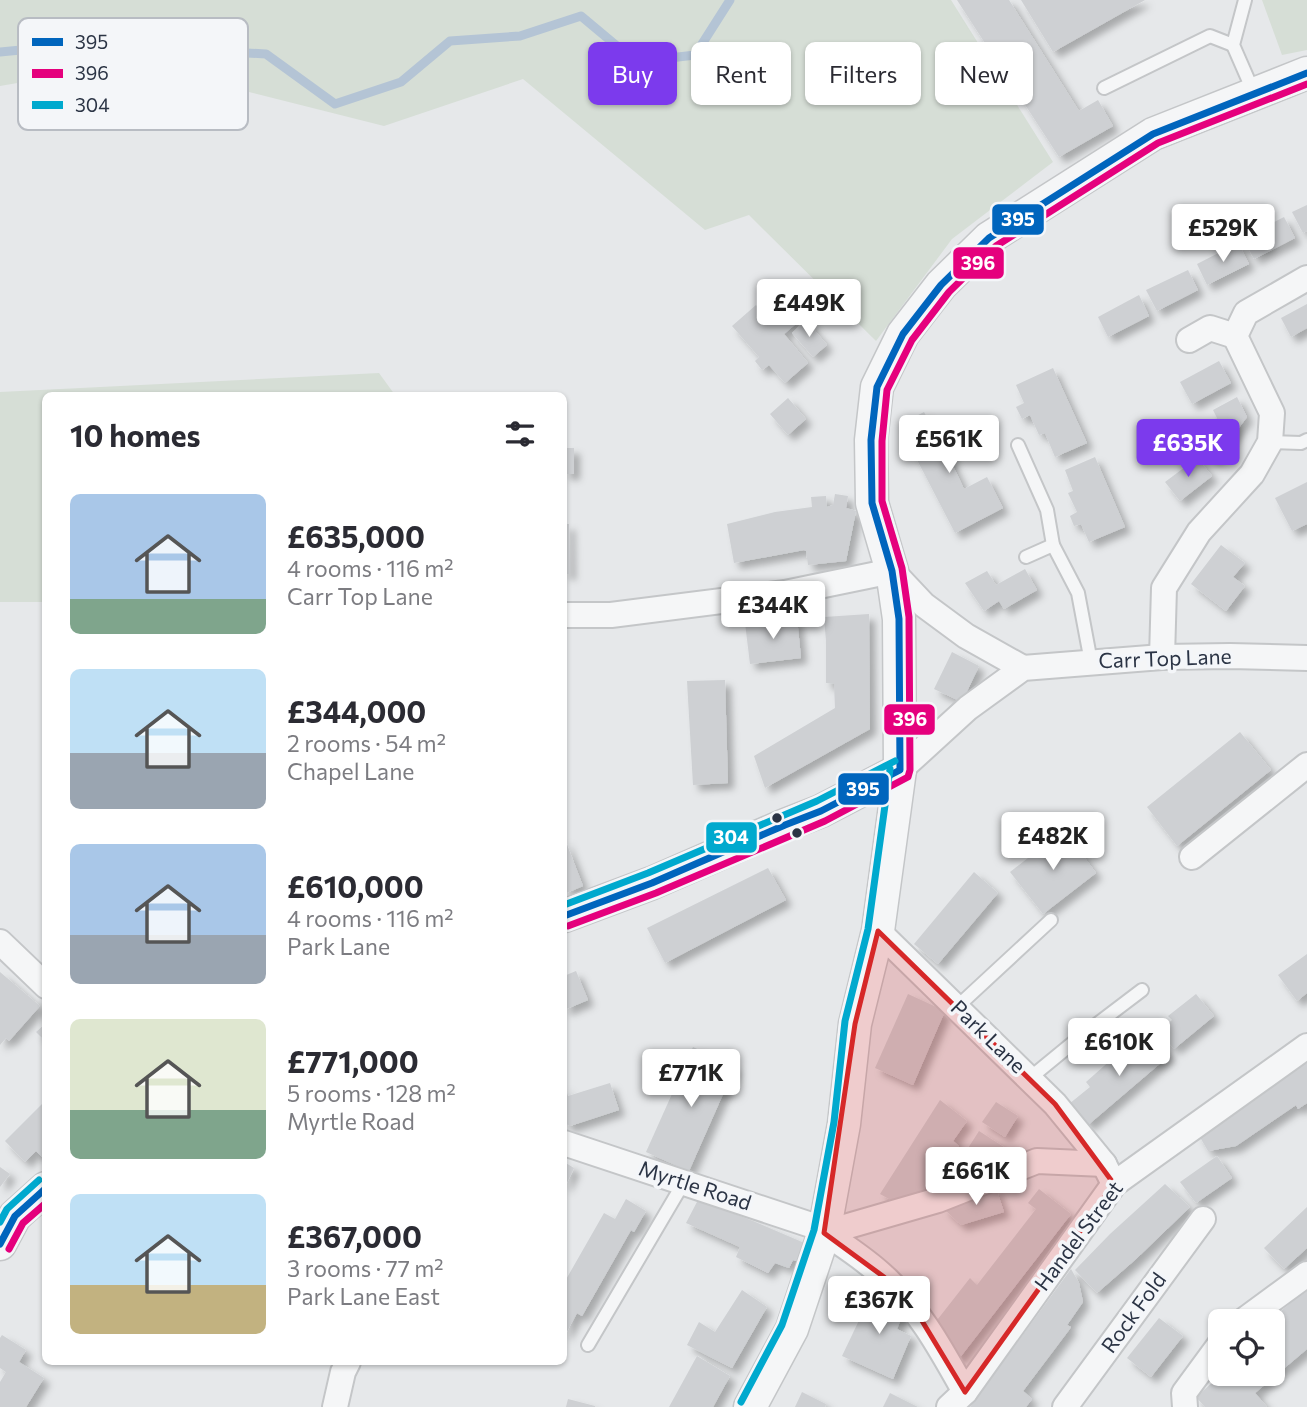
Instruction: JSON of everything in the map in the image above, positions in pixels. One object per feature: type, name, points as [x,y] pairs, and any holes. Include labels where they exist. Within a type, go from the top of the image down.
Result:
[{"type":"street","points":[[750,1407],[792,1329],[824,1233],[844,1124],[855,1024],[878,932],[900,770],[899,619],[892,571],[872,503],[871,440],[877,387],[903,334],[941,285],[989,237],[1153,134],[1307,73]]},
{"type":"street","points":[[1235,336],[1246,313],[1307,278]]},
{"type":"street","points":[[1162,656],[1164,588],[1199,532],[1252,474],[1270,442],[1272,413],[1235,336],[1210,328],[1189,340]]},
{"type":"street","points":[[567,615],[611,615],[785,593],[892,571]]},
{"type":"street","points":[[567,915],[652,883],[821,811],[900,770],[968,708],[1023,668],[966,636],[924,605],[892,571]]},
{"type":"street","name":"Carr Top Lane","points":[[1023,668],[1162,656],[1307,658]]},
{"type":"street","points":[[1192,857],[1307,765]]},
{"type":"street","name":"Park Lane","points":[[878,932],[1055,1104],[1109,1174]]},
{"type":"street","points":[[0,942],[42,982]]},
{"type":"street","name":"Handel Street","points":[[957,1400],[1109,1174],[1307,1046]]},
{"type":"street","name":"Myrtle Road","points":[[567,1144],[817,1227],[884,1277],[916,1311],[943,1353],[957,1400]]},
{"type":"street","points":[[824,1233],[938,1200],[1037,1161],[1109,1174]]},
{"type":"street","points":[[0,1244],[15,1216],[42,1192]]},
{"type":"street","name":"Rock Fold","points":[[1065,1407],[1203,1219]]},
{"type":"street","points":[[1259,1309],[1307,1274]]},
{"type":"street","points":[[1185,1407],[1184,1393],[1208,1360]]},
{"type":"street","points":[[335,1407],[347,1365]]},
{"type":"lane","points":[[1245,0],[1233,45],[1254,93]]},
{"type":"lane","points":[[1104,89],[1209,36],[1233,45]]},
{"type":"lane","points":[[1270,442],[1301,443],[1307,440]]},
{"type":"lane","points":[[1018,445],[1047,510],[1053,545],[1078,593],[1091,662]]},
{"type":"lane","points":[[1026,557],[1053,545]]},
{"type":"lane","points":[[957,1007],[1051,920]]},
{"type":"lane","points":[[1030,1078],[1142,990]]},
{"type":"lane","points":[[588,1345],[684,1182]]},
{"type":"highlighted area","points":[[878,931],[1055,1104],[1114,1184],[965,1392],[916,1311],[884,1277],[824,1233],[855,1024]]},
{"type":"shaded area","points":[[0,0],[951,0],[977,42],[935,42],[935,105],[1017,105],[1053,162],[952,239],[876,341],[749,215],[705,230],[523,79],[384,126],[248,92],[248,18],[18,18],[18,83],[0,86]]},
{"type":"shaded area","points":[[1262,0],[1307,0],[1307,50],[1282,55]]},
{"type":"shaded area","points":[[379,373],[393,392],[42,392],[42,602],[0,602],[0,392]]},
{"type":"building","points":[[957,0],[1009,0],[1079,111],[1098,100],[1113,126],[1059,157],[1025,105],[1033,105],[1033,42],[984,42]]},
{"type":"building","points":[[1021,0],[1145,0],[1053,52]]},
{"type":"building","points":[[1307,205],[1307,231],[1303,233],[1292,212]]},
{"type":"building","points":[[1284,217],[1295,238],[1254,259],[1243,238]]},
{"type":"building","points":[[1238,243],[1249,264],[1207,285],[1197,264]]},
{"type":"building","points":[[1188,270],[1198,290],[1157,311],[1146,290]]},
{"type":"building","points":[[1139,295],[1149,316],[1108,337],[1098,317]]},
{"type":"building","points":[[779,300],[798,322],[784,334],[808,363],[785,383],[769,365],[762,370],[755,361],[759,357],[732,326],[756,305],[764,314]]},
{"type":"building","points":[[1307,304],[1307,328],[1291,337],[1281,318]]},
{"type":"building","points":[[806,320],[827,345],[813,357],[792,333]]},
{"type":"building","points":[[1219,361],[1231,383],[1192,404],[1180,382]]},
{"type":"building","points":[[1053,368],[1087,443],[1055,457],[1045,433],[1039,435],[1030,415],[1022,419],[1016,407],[1024,403],[1016,385]]},
{"type":"building","points":[[1237,397],[1247,417],[1215,460],[1197,447],[1217,418],[1213,410]]},
{"type":"building","points":[[788,398],[806,419],[788,435],[770,414]]},
{"type":"building","points":[[924,412],[938,437],[954,428],[961,443],[946,451],[964,489],[987,477],[1003,508],[955,533],[899,425]]},
{"type":"building","points":[[567,448],[574,448],[574,474],[567,474]]},
{"type":"building","points":[[1095,457],[1125,527],[1089,542],[1081,524],[1074,526],[1070,516],[1077,512],[1068,493],[1073,491],[1065,470]]},
{"type":"building","points":[[1197,458],[1212,476],[1180,501],[1165,482]]},
{"type":"building","points":[[1307,482],[1307,524],[1292,531],[1275,498]]},
{"type":"building","points":[[835,494],[848,496],[846,508],[856,511],[846,561],[808,565],[804,550],[734,563],[727,524],[775,512],[812,507],[811,497],[826,496],[827,507],[833,505]]},
{"type":"building","points":[[567,524],[569,524],[570,574],[567,574]]},
{"type":"building","points":[[1221,545],[1245,563],[1233,577],[1245,586],[1226,611],[1191,584]]},
{"type":"building","points":[[1025,569],[1037,590],[1004,609],[999,601],[984,611],[965,583],[987,571],[996,585]]},
{"type":"building","points":[[869,614],[870,729],[765,788],[754,756],[835,708],[834,684],[826,683],[824,617]]},
{"type":"building","points":[[797,618],[801,658],[750,664],[745,623]]},
{"type":"building","points":[[952,652],[979,666],[962,702],[934,689]]},
{"type":"building","points":[[725,680],[728,783],[693,785],[687,681]]},
{"type":"building","points":[[1240,732],[1271,770],[1177,846],[1147,807]]},
{"type":"building","points":[[1064,830],[1096,873],[1043,914],[1010,872]]},
{"type":"building","points":[[567,845],[583,886],[567,893]]},
{"type":"building","points":[[768,868],[786,900],[665,963],[647,928]]},
{"type":"building","points":[[974,872],[998,893],[938,964],[914,944]]},
{"type":"building","points":[[1307,954],[1307,993],[1297,1001],[1278,975]]},
{"type":"building","points":[[576,971],[588,1000],[567,1009],[567,975]]},
{"type":"building","points":[[0,972],[40,1006],[9,1041],[6,1038],[0,1045]]},
{"type":"building","points":[[908,994],[945,1011],[913,1085],[875,1068]]},
{"type":"building","points":[[1196,994],[1214,1016],[1174,1049],[1159,1031],[1172,1020],[1168,1016]]},
{"type":"building","points":[[42,1027],[42,1038],[36,1032]]},
{"type":"building","points":[[1149,1030],[1170,1055],[1088,1125],[1069,1104],[1090,1087],[1086,1082],[1113,1058],[1118,1064],[1135,1049],[1131,1044]]},
{"type":"building","points":[[693,1047],[735,1067],[689,1171],[646,1152]]},
{"type":"building","points":[[1303,1058],[1307,1064],[1307,1103],[1298,1109],[1296,1105],[1236,1146],[1208,1151],[1197,1132]]},
{"type":"building","points":[[610,1083],[619,1110],[570,1126],[567,1124],[567,1093],[568,1096]]},
{"type":"building","points":[[940,1100],[967,1121],[953,1141],[959,1146],[924,1197],[902,1206],[880,1194]]},
{"type":"building","points":[[996,1102],[1018,1116],[1005,1137],[982,1122]]},
{"type":"building","points":[[42,1104],[42,1157],[36,1151],[25,1162],[5,1141]]},
{"type":"building","points":[[979,1131],[1010,1151],[997,1171],[988,1166],[984,1173],[961,1159]]},
{"type":"building","points":[[1217,1156],[1232,1178],[1196,1203],[1180,1182]]},
{"type":"building","points":[[567,1164],[574,1168],[567,1183]]},
{"type":"building","points":[[0,1167],[10,1174],[0,1187]]},
{"type":"building","points":[[1165,1184],[1190,1207],[1097,1293],[1075,1270]]},
{"type":"building","points":[[996,1188],[1004,1212],[961,1225],[942,1207]]},
{"type":"building","points":[[1039,1189],[1071,1214],[958,1360],[934,1324],[970,1278],[977,1285],[1036,1209],[1028,1203]]},
{"type":"building","points":[[626,1199],[646,1211],[634,1232],[631,1230],[582,1316],[577,1313],[567,1331],[567,1278],[604,1213],[615,1219]]},
{"type":"building","points":[[698,1200],[809,1245],[799,1262],[793,1260],[789,1268],[775,1263],[768,1273],[736,1257],[740,1247],[686,1223]]},
{"type":"building","points":[[1307,1207],[1307,1248],[1284,1269],[1264,1248]]},
{"type":"building","points":[[1071,1269],[1079,1283],[1083,1302],[1067,1325],[1071,1327],[1069,1330],[1023,1391],[1032,1399],[1026,1407],[970,1407]]},
{"type":"building","points":[[874,1289],[897,1298],[905,1309],[897,1329],[911,1336],[893,1379],[842,1356]]},
{"type":"building","points":[[1307,1289],[1307,1349],[1285,1368],[1285,1309]]},
{"type":"building","points":[[742,1290],[767,1307],[732,1368],[687,1345],[699,1322],[715,1332]]},
{"type":"building","points":[[1159,1318],[1183,1336],[1151,1377],[1127,1358]]},
{"type":"building","points":[[2,1335],[26,1350],[19,1362],[44,1378],[26,1407],[0,1407],[0,1382],[6,1372],[0,1368]]},
{"type":"building","points":[[697,1356],[730,1376],[713,1407],[669,1407]]},
{"type":"building","points":[[1208,1386],[1263,1386],[1255,1393],[1267,1407],[1205,1407],[1196,1397]]},
{"type":"building","points":[[802,1392],[826,1404],[825,1407],[795,1407]]},
{"type":"building","points":[[890,1393],[918,1407],[883,1407]]},
{"type":"building","points":[[568,1399],[595,1406],[595,1407],[566,1407]]},
{"type":"waterway","points":[[248,53],[266,54],[335,104],[401,82],[450,41],[520,36],[581,16],[636,62],[695,55],[730,0]]},
{"type":"waterway","points":[[0,52],[18,50]]},
{"type":"transit line","name":"395","points":[[567,915],[652,883],[821,811],[900,770],[899,619],[892,571],[872,503],[871,440],[877,387],[903,334],[941,285],[989,238],[1153,134],[1307,73]]},
{"type":"transit line","name":"396","points":[[568,926],[656,893],[825,821],[908,777],[909,617],[902,568],[882,501],[882,441],[887,390],[912,340],[949,292],[996,246],[1158,143],[1307,84]]},
{"type":"transit line","name":"304","points":[[567,904],[648,873],[817,801],[895,761]]},
{"type":"transit line","name":"304","points":[[741,1402],[782,1325],[814,1230],[834,1122],[845,1021],[868,929],[890,769]]},
{"type":"transit line","name":"304","points":[[0,1222],[7,1209],[39,1180]]},
{"type":"transit line","name":"395","points":[[0,1244],[15,1216],[42,1192]]},
{"type":"transit line","name":"396","points":[[9,1249],[23,1223],[42,1206]]}]
